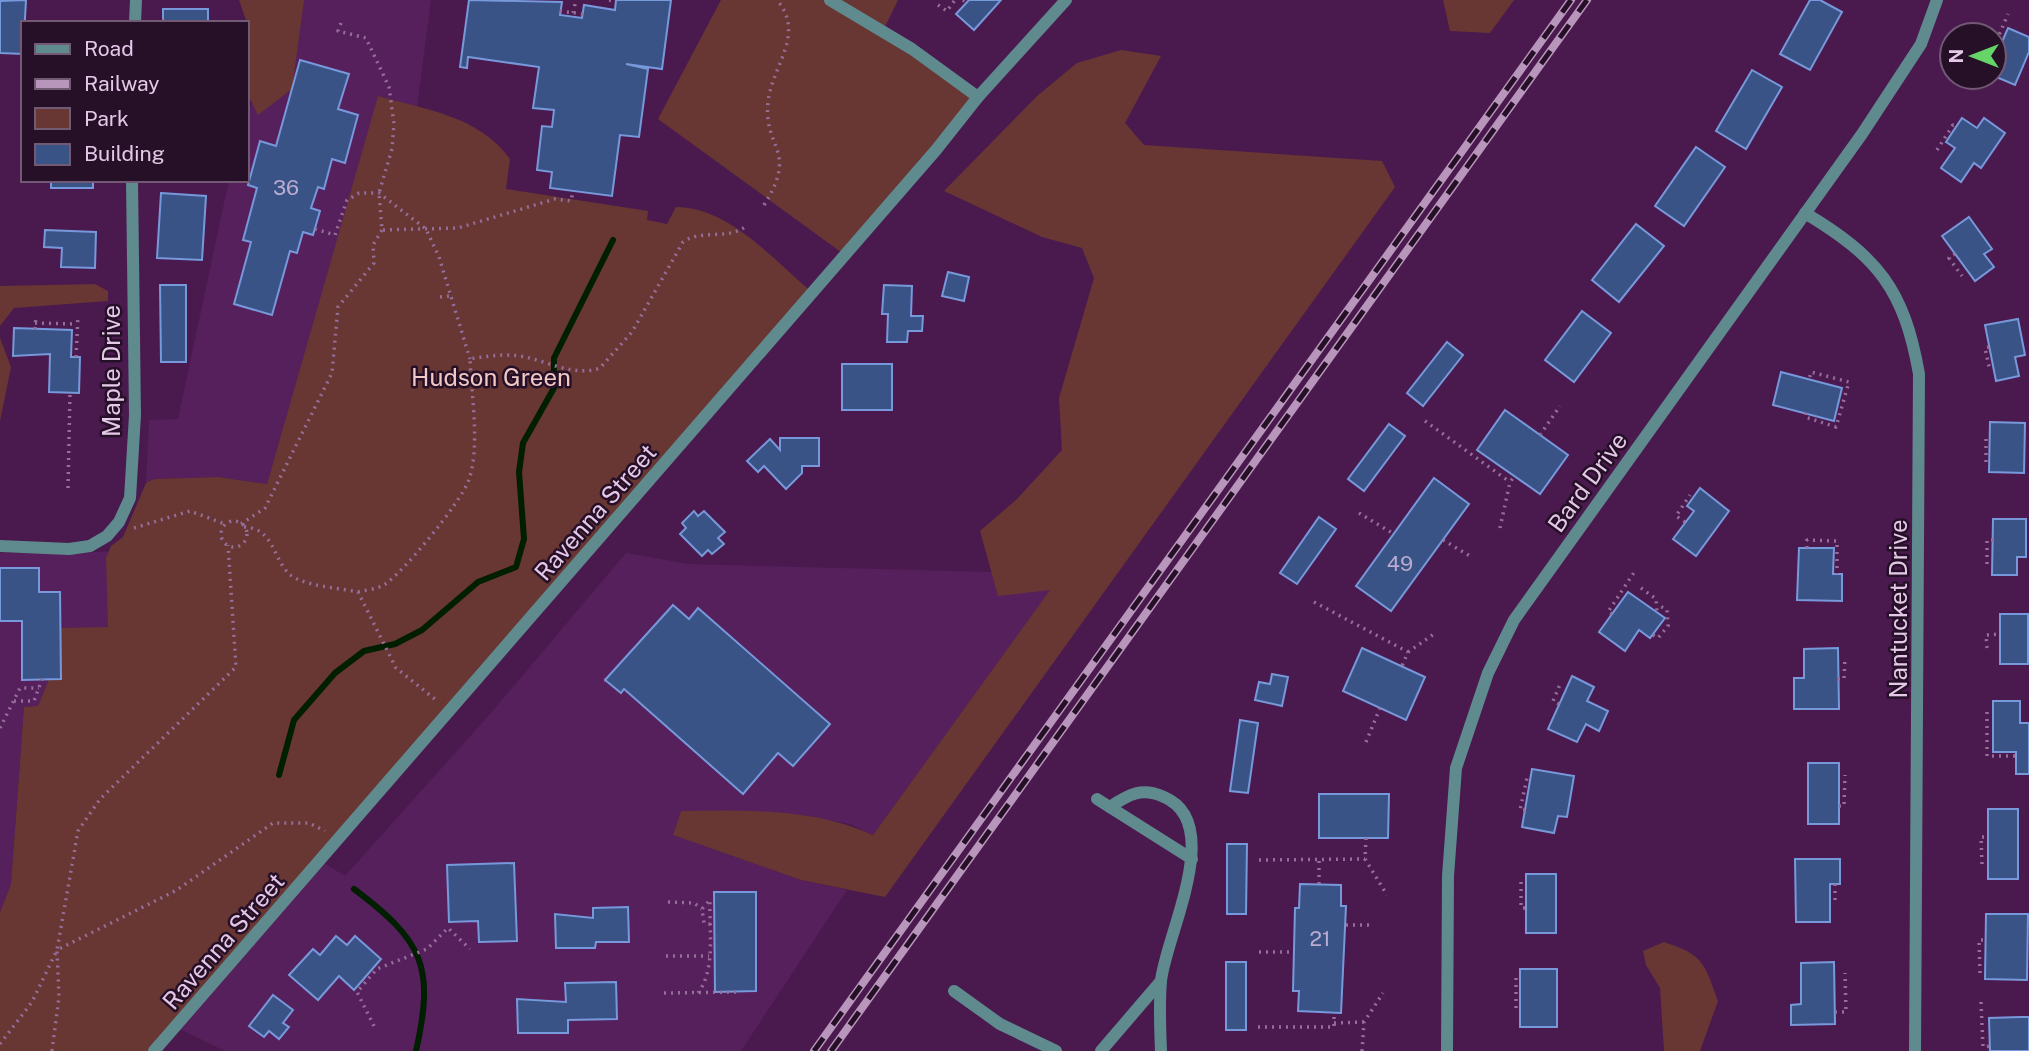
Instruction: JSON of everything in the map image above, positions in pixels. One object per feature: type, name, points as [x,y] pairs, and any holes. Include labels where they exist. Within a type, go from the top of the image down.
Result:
[{"type":"street","points":[[135,0],[135,21]]},
{"type":"street","points":[[830,0],[912,49],[978,97]]},
{"type":"street","name":"Ravenna Street","points":[[155,1051],[936,150],[978,97],[1066,0]]},
{"type":"street","name":"Bard Drive","points":[[1447,1051],[1448,876],[1456,768],[1488,673],[1514,620],[1862,134],[1921,44],[1937,0]]},
{"type":"street","name":"Maple Drive","points":[[0,546],[69,549],[90,546],[107,536],[119,522],[130,498],[135,415],[132,182]]},
{"type":"street","name":"Nantucket Drive","points":[[1805,213],[1847,238],[1888,282],[1906,317],[1919,374],[1915,1051]]},
{"type":"street","points":[[1111,807],[1129,794],[1144,791],[1167,798],[1182,813],[1191,837],[1189,884],[1161,981],[1161,1051]]},
{"type":"street","points":[[1097,799],[1192,859]]},
{"type":"street","points":[[1101,1051],[1161,981]]},
{"type":"street","points":[[954,990],[1000,1024],[1056,1051]]},
{"type":"path","points":[[573,13],[576,0]]},
{"type":"path","points":[[608,0],[616,1]]},
{"type":"path","points":[[764,205],[777,184],[781,160],[770,127],[768,99],[784,56],[790,27],[777,0]]},
{"type":"path","points":[[938,5],[947,11],[955,0]]},
{"type":"path","points":[[560,11],[583,14]]},
{"type":"path","points":[[2005,21],[2008,14]]},
{"type":"path","points":[[243,525],[265,508],[332,373],[338,307],[374,263],[373,245],[382,230],[379,193],[393,138],[389,87],[367,46],[366,38],[338,31],[341,23]]},
{"type":"path","points":[[1937,150],[1953,125],[1957,127]]},
{"type":"path","points":[[382,230],[458,228],[555,199],[571,201],[573,191]]},
{"type":"path","points":[[107,536],[190,511],[225,524],[233,521],[258,529],[265,534],[286,570],[295,579],[358,592],[383,585],[414,554],[454,506],[469,481],[474,443],[470,359],[439,257],[426,229],[379,193],[359,193],[347,200],[335,235],[315,229]]},
{"type":"path","points":[[470,359],[498,355],[523,357],[576,371],[600,368],[632,332],[682,242],[691,236],[732,233],[745,227]]},
{"type":"path","points":[[1955,254],[1949,258],[1962,276]]},
{"type":"path","points":[[440,297],[450,296]]},
{"type":"path","points":[[35,329],[36,316]]},
{"type":"path","points":[[76,357],[78,316]]},
{"type":"path","points":[[36,323],[77,324]]},
{"type":"path","points":[[1989,346],[1985,348],[1990,371]]},
{"type":"path","points":[[1806,414],[1805,417],[1836,427],[1849,382],[1811,372],[1809,380]]},
{"type":"path","points":[[68,488],[70,393]]},
{"type":"path","points":[[1539,435],[1560,406]]},
{"type":"path","points":[[1425,421],[1510,482]]},
{"type":"path","points":[[1986,462],[1986,439],[1990,439]]},
{"type":"path","points":[[1500,528],[1510,482],[1514,477]]},
{"type":"path","points":[[1685,522],[1676,516],[1690,495]]},
{"type":"path","points":[[1359,513],[1394,534]]},
{"type":"path","points":[[52,1051],[59,997],[57,950],[78,831],[100,799],[236,667],[228,545],[221,535],[225,524]]},
{"type":"path","points":[[228,545],[236,547],[243,543],[247,535],[243,525]]},
{"type":"path","points":[[1443,540],[1470,556]]},
{"type":"path","points":[[1807,548],[1807,540],[1838,541],[1837,574]]},
{"type":"path","points":[[1987,564],[1987,540],[1993,540]]},
{"type":"path","points":[[1612,614],[1608,612],[1635,571]]},
{"type":"path","points":[[1641,588],[1656,599],[1657,612]]},
{"type":"path","points":[[358,592],[373,627],[396,668],[449,711]]},
{"type":"path","points":[[1314,602],[1408,652]]},
{"type":"path","points":[[1653,635],[1658,638],[1668,626],[1667,610],[1658,605]]},
{"type":"path","points":[[1402,666],[1408,652],[1434,634]]},
{"type":"path","points":[[1987,648],[1986,635],[2000,634]]},
{"type":"path","points":[[1838,679],[1844,679],[1845,659]]},
{"type":"path","points":[[14,701],[34,701],[42,679]]},
{"type":"path","points":[[1559,704],[1553,701],[1561,682]]},
{"type":"path","points":[[0,728],[20,688],[39,688]]},
{"type":"path","points":[[1366,742],[1380,708]]},
{"type":"path","points":[[1987,712],[1987,756],[2016,755]]},
{"type":"path","points":[[1839,806],[1844,806],[1845,775]]},
{"type":"path","points":[[1525,810],[1520,810],[1527,778]]},
{"type":"path","points":[[0,1044],[32,1002],[57,950],[177,890],[273,823],[309,823],[337,841]]},
{"type":"path","points":[[1982,864],[1981,836],[1988,836]]},
{"type":"path","points":[[1366,838],[1365,859],[1387,894]]},
{"type":"path","points":[[1319,859],[1319,884]]},
{"type":"path","points":[[1259,860],[1365,859]]},
{"type":"path","points":[[1521,882],[1521,908],[1525,908]]},
{"type":"path","points":[[1835,884],[1835,905]]},
{"type":"path","points":[[698,993],[705,984],[709,967],[712,900],[702,909]]},
{"type":"path","points":[[668,902],[694,904],[702,909],[705,923],[712,925]]},
{"type":"path","points":[[1346,925],[1374,925]]},
{"type":"path","points":[[374,1026],[357,992],[377,969],[427,949],[448,928],[470,949]]},
{"type":"path","points":[[1980,973],[1979,940],[1985,940]]},
{"type":"path","points":[[1259,952],[1294,952]]},
{"type":"path","points":[[666,956],[709,956]]},
{"type":"path","points":[[709,967],[715,967]]},
{"type":"path","points":[[1835,1012],[1846,1012],[1845,973]]},
{"type":"path","points":[[1516,978],[1516,1009],[1520,1009]]},
{"type":"path","points":[[664,993],[737,992]]},
{"type":"path","points":[[1363,1051],[1364,1021],[1383,993]]},
{"type":"path","points":[[1981,1002],[1983,1046],[1990,1046]]},
{"type":"path","points":[[1258,1027],[1334,1027],[1334,1012]]},
{"type":"path","points":[[1334,1023],[1364,1021]]},
{"type":"shaded area","points":[[284,0],[431,0],[417,107],[378,97],[267,484],[218,477],[154,479],[146,483],[149,420],[178,419],[229,182],[248,182],[248,116]]},
{"type":"shaded area","points":[[109,552],[108,628],[61,628],[49,679],[38,706],[24,707],[11,884],[0,912],[0,553]]},
{"type":"shaded area","points":[[626,553],[689,564],[1067,574],[1051,589],[873,835],[850,824],[795,814],[681,811],[673,835],[801,880],[847,890],[741,1051],[225,1051],[176,1027],[320,861],[345,876],[490,714]]},
{"type":"green space","points":[[239,0],[304,0],[292,89],[258,115],[248,95],[246,21]]},
{"type":"green space","points":[[721,0],[898,0],[883,31],[978,97],[845,255],[658,119]]},
{"type":"green space","points":[[1443,0],[1514,0],[1490,33],[1450,31]]},
{"type":"green space","points":[[1121,50],[1161,56],[1125,123],[1144,145],[1382,161],[1395,187],[885,897],[801,880],[673,835],[681,811],[730,811],[803,815],[850,826],[873,835],[1050,590],[998,596],[980,531],[1017,499],[1062,450],[1059,398],[1094,278],[1082,248],[1042,237],[944,191],[1037,96],[1077,63]]},
{"type":"green space","name":"Hudson Green","points":[[378,96],[451,117],[483,133],[510,159],[506,189],[648,211],[647,220],[667,224],[676,207],[696,209],[715,216],[750,238],[813,293],[156,1051],[0,1051],[0,912],[11,884],[24,707],[38,706],[49,679],[61,679],[61,628],[108,627],[106,558],[111,546],[123,537],[146,483],[154,479],[218,477],[267,484]]},
{"type":"green space","points":[[95,284],[108,291],[108,301],[14,308],[0,326],[0,286]]},
{"type":"green space","points":[[0,338],[11,367],[0,421]]},
{"type":"green space","points":[[1664,942],[1687,951],[1701,962],[1718,1001],[1700,1051],[1664,1051],[1660,988],[1646,965],[1643,951]]},
{"type":"building","points":[[26,0],[25,21],[21,21],[21,54],[0,53],[0,1]]},
{"type":"building","points":[[469,0],[562,2],[560,15],[582,18],[584,5],[615,10],[616,0],[671,0],[662,69],[626,64],[648,69],[639,137],[620,135],[612,196],[550,188],[552,172],[537,170],[542,126],[552,127],[554,110],[533,108],[539,67],[468,57],[467,68],[460,67]]},
{"type":"building","points":[[969,0],[1001,0],[974,30],[956,14]]},
{"type":"building","points":[[1810,0],[1820,0],[1842,12],[1810,70],[1780,54]]},
{"type":"building","points":[[163,9],[208,9],[208,21],[163,21]]},
{"type":"building","points":[[2008,28],[2029,37],[2029,52],[2015,85],[2008,82]]},
{"type":"building","points":[[300,60],[349,74],[338,109],[358,115],[345,163],[332,159],[324,189],[318,187],[311,208],[320,211],[313,235],[303,232],[297,253],[290,251],[272,315],[234,304],[251,242],[243,240],[257,188],[248,185],[260,141],[276,146]]},
{"type":"building","points":[[1752,70],[1782,87],[1746,149],[1716,131]]},
{"type":"building","points":[[1962,118],[1977,128],[1984,118],[2005,133],[1981,168],[1974,163],[1961,182],[1941,168],[1955,148],[1946,142]]},
{"type":"building","points":[[1696,147],[1725,167],[1684,226],[1655,206]]},
{"type":"building","points":[[51,182],[93,182],[93,188],[51,188]]},
{"type":"building","points":[[161,193],[206,196],[202,260],[157,258]]},
{"type":"building","points":[[1969,217],[1992,249],[1984,254],[1994,267],[1975,281],[1942,236]]},
{"type":"building","points":[[1636,224],[1664,246],[1619,302],[1592,280]]},
{"type":"building","points":[[45,230],[96,232],[95,268],[61,267],[62,248],[44,247]]},
{"type":"building","points":[[948,272],[969,277],[964,301],[942,296]]},
{"type":"building","points":[[160,285],[186,285],[186,362],[161,362]]},
{"type":"building","points":[[884,285],[912,286],[911,316],[923,316],[922,331],[908,331],[907,342],[887,342],[888,314],[882,314]]},
{"type":"building","points":[[1582,311],[1611,333],[1574,382],[1545,360]]},
{"type":"building","points":[[2018,319],[2025,355],[2015,357],[2019,376],[1996,381],[1985,325]]},
{"type":"building","points":[[14,328],[72,330],[71,357],[80,357],[79,393],[49,392],[50,354],[13,356]]},
{"type":"building","points":[[1447,342],[1463,355],[1423,406],[1407,393]]},
{"type":"building","points":[[842,364],[892,364],[892,410],[842,410]]},
{"type":"building","points":[[1781,372],[1842,388],[1834,421],[1773,405]]},
{"type":"building","points":[[1505,410],[1568,455],[1540,494],[1477,450]]},
{"type":"building","points":[[1990,422],[2025,423],[2024,473],[1989,472]]},
{"type":"building","points":[[1389,424],[1405,436],[1364,491],[1348,479]]},
{"type":"building","points":[[780,438],[819,438],[819,466],[802,466],[802,473],[786,489],[764,466],[758,472],[747,461],[770,439],[780,450]]},
{"type":"building","points":[[1434,478],[1469,504],[1391,611],[1356,586]]},
{"type":"building","points":[[1700,488],[1729,511],[1696,556],[1673,539],[1694,511],[1687,506]]},
{"type":"building","points":[[694,511],[698,516],[704,511],[725,532],[718,538],[724,544],[712,554],[708,550],[702,556],[680,534],[686,528],[682,523]]},
{"type":"building","points":[[1319,517],[1336,529],[1297,584],[1280,573]]},
{"type":"building","points":[[1993,519],[2026,519],[2026,557],[2017,557],[2017,575],[1992,575]]},
{"type":"building","points":[[1799,548],[1834,548],[1833,574],[1842,574],[1842,601],[1797,600]]},
{"type":"building","points":[[0,568],[39,568],[39,592],[60,592],[61,679],[22,680],[22,621],[0,621]]},
{"type":"building","points":[[1628,592],[1665,618],[1650,638],[1639,630],[1625,651],[1599,632]]},
{"type":"building","points":[[673,605],[689,619],[698,608],[830,724],[793,766],[778,753],[743,794],[624,689],[621,693],[605,680]]},
{"type":"building","points":[[2000,614],[2028,614],[2028,664],[2000,664]]},
{"type":"building","points":[[1362,648],[1425,677],[1406,720],[1343,691]]},
{"type":"building","points":[[1838,648],[1839,709],[1794,709],[1794,678],[1804,678],[1804,649]]},
{"type":"building","points":[[1272,674],[1288,677],[1282,706],[1255,700],[1259,682],[1270,684]]},
{"type":"building","points":[[1572,676],[1594,687],[1587,701],[1608,711],[1599,731],[1586,724],[1577,742],[1548,729]]},
{"type":"building","points":[[1993,701],[2020,701],[2020,723],[2029,723],[2029,774],[2016,774],[2016,752],[1993,752]]},
{"type":"building","points":[[1240,720],[1258,723],[1248,793],[1230,791]]},
{"type":"building","points":[[1808,763],[1839,763],[1839,824],[1808,824]]},
{"type":"building","points":[[1532,769],[1574,776],[1567,817],[1558,816],[1554,833],[1522,827]]},
{"type":"building","points":[[1319,794],[1389,794],[1388,838],[1319,838]]},
{"type":"building","points":[[1988,809],[2018,809],[2018,879],[1988,879]]},
{"type":"building","points":[[1227,844],[1247,844],[1246,914],[1227,914]]},
{"type":"building","points":[[1795,859],[1840,859],[1840,884],[1830,884],[1830,922],[1796,922]]},
{"type":"building","points":[[514,863],[517,941],[479,942],[478,921],[449,922],[447,865]]},
{"type":"building","points":[[1526,874],[1556,874],[1556,933],[1526,933]]},
{"type":"building","points":[[1300,884],[1341,885],[1341,906],[1346,906],[1341,1013],[1298,1011],[1299,991],[1293,991],[1295,908],[1299,908]]},
{"type":"building","points":[[714,892],[756,892],[756,991],[715,992]]},
{"type":"building","points":[[628,907],[629,942],[596,942],[595,948],[556,948],[555,914],[593,918],[593,908]]},
{"type":"building","points":[[1986,914],[2028,914],[2027,980],[1985,979]]},
{"type":"building","points":[[336,936],[347,945],[355,936],[381,959],[354,990],[339,976],[318,1000],[289,975],[313,949],[320,955]]},
{"type":"building","points":[[1226,962],[1246,962],[1246,1030],[1226,1030]]},
{"type":"building","points":[[1834,962],[1835,1024],[1791,1025],[1791,1005],[1801,1004],[1801,963]]},
{"type":"building","points":[[1520,969],[1557,969],[1557,1027],[1520,1027]]},
{"type":"building","points":[[616,982],[617,1019],[568,1020],[568,1033],[518,1033],[517,999],[566,1002],[565,983]]},
{"type":"building","points":[[273,995],[293,1010],[283,1023],[289,1027],[279,1039],[269,1031],[264,1037],[249,1026]]},
{"type":"building","points":[[2029,1017],[2029,1051],[1990,1051],[1989,1018]]},
{"type":"waterway","points":[[279,775],[294,720],[335,673],[364,651],[395,644],[422,630],[478,582],[516,567],[524,539],[519,472],[523,443],[554,388],[554,358],[613,240]]},
{"type":"waterway","points":[[354,889],[395,924],[418,958],[423,976],[424,997],[416,1051]]},
{"type":"railway","points":[[814,1051],[1571,0]]},
{"type":"railway","points":[[831,1051],[1587,0]]}]
